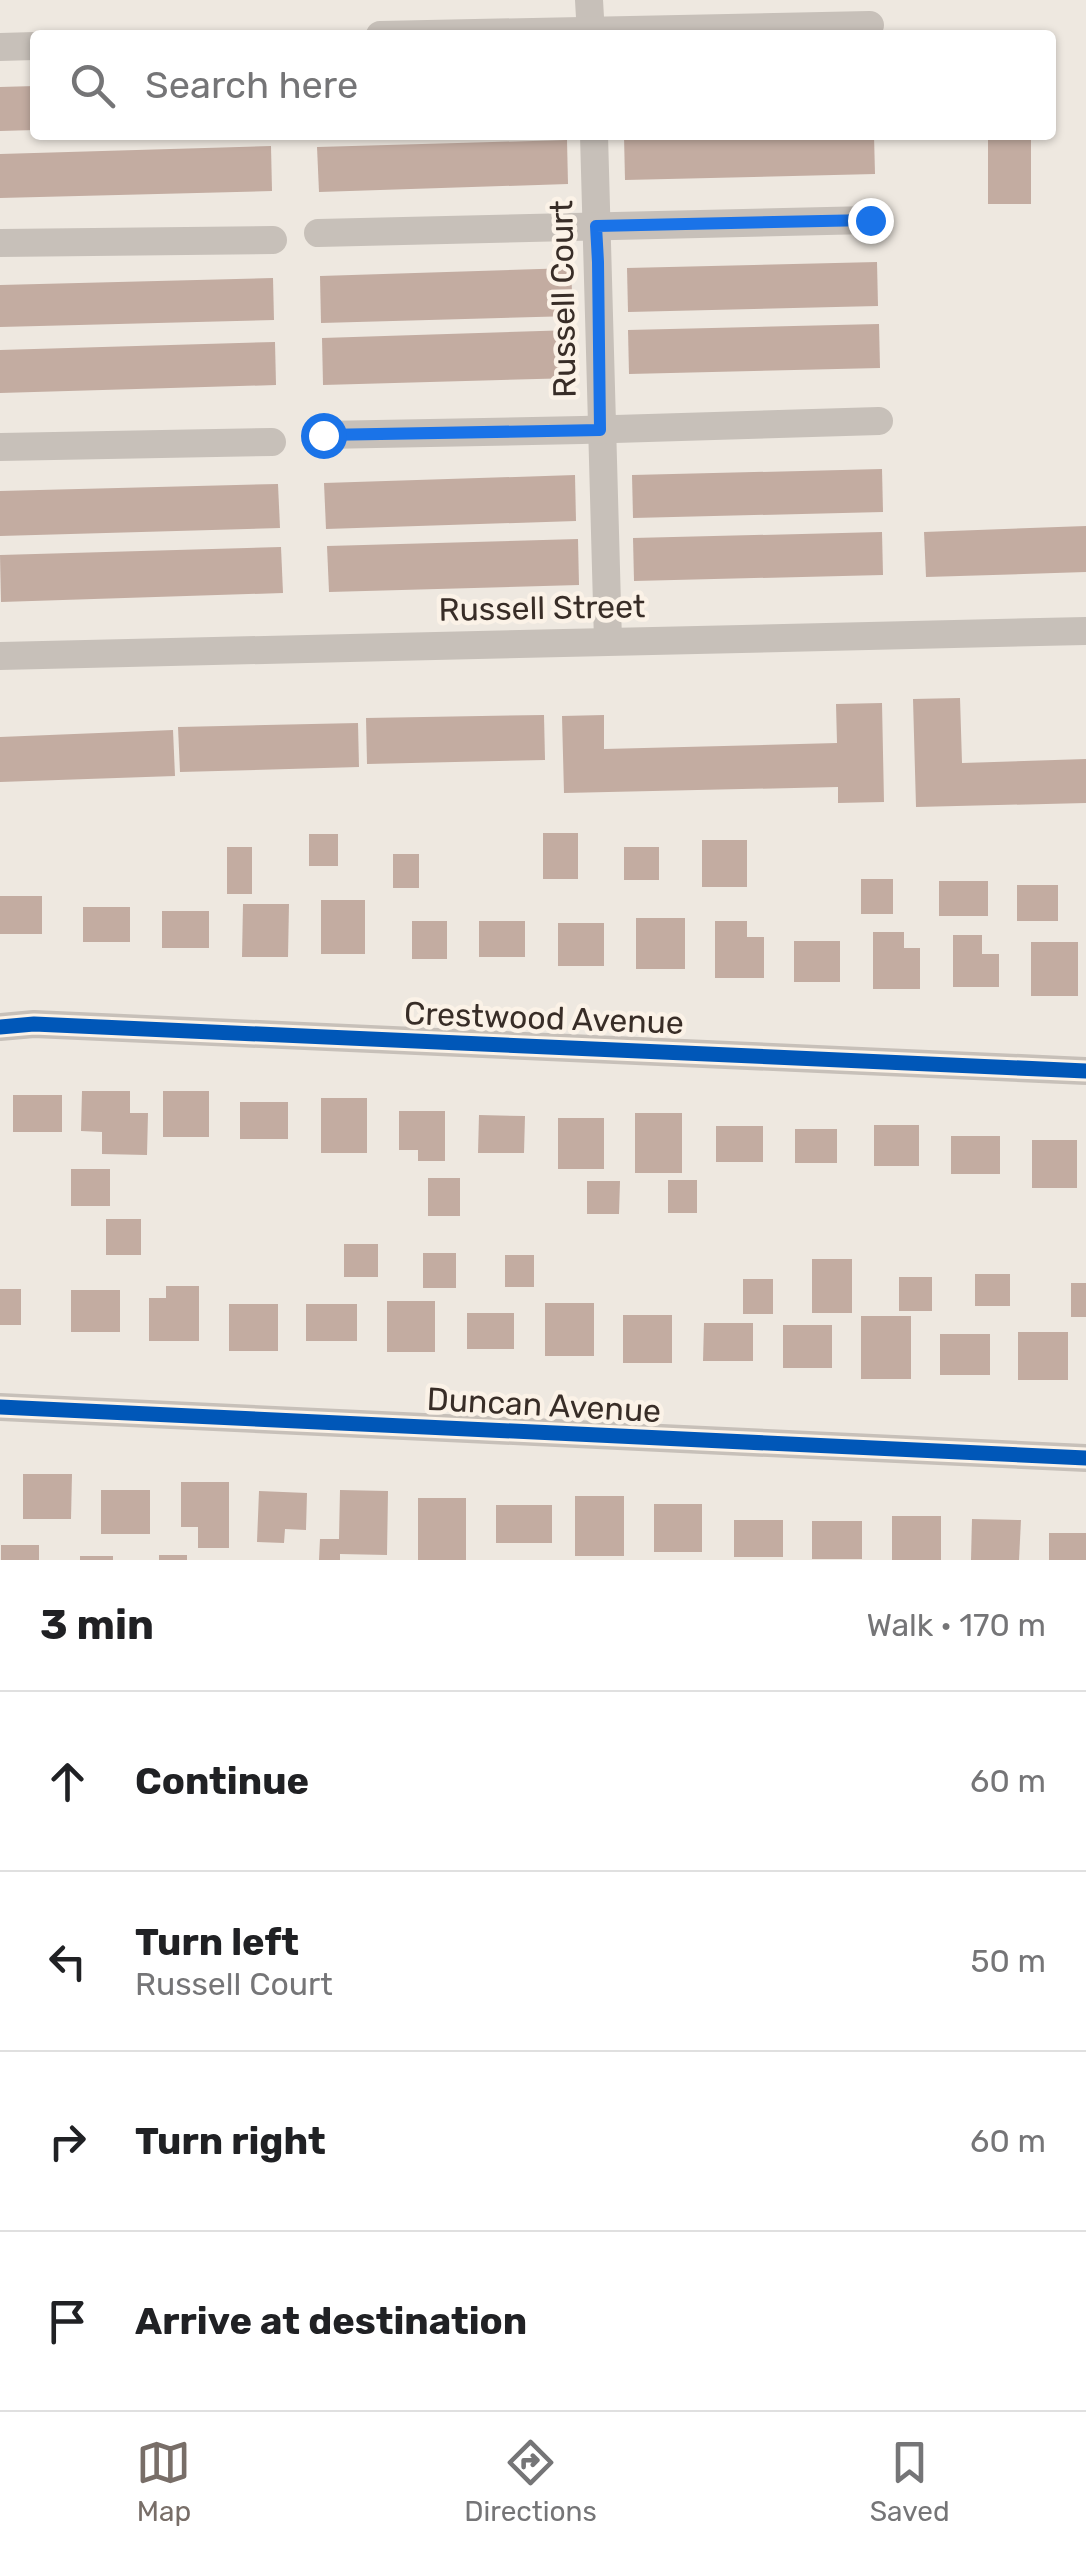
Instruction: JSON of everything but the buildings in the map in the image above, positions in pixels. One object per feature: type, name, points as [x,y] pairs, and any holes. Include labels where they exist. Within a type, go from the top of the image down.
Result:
[{"type":"street","points":[[590,0],[591,30]]},
{"type":"street","points":[[671,30],[870,25]]},
{"type":"street","points":[[0,47],[30,46]]},
{"type":"street","name":"Russell Court","points":[[594,140],[608,642]]},
{"type":"street","points":[[318,233],[870,220]]},
{"type":"street","points":[[0,243],[273,240]]},
{"type":"street","points":[[323,435],[880,421]]},
{"type":"street","points":[[0,447],[272,442]]},
{"type":"street","name":"Russell Street","points":[[0,656],[1086,631]]},
{"type":"street","name":"Crestwood Avenue","points":[[0,1027],[73,1025],[1086,1071]]},
{"type":"street","name":"Duncan Avenue","points":[[0,1406],[1086,1458]]},
{"type":"cycle path","points":[[0,1027],[34,1024],[1086,1071]]},
{"type":"cycle path","points":[[0,1407],[1086,1458]]},
{"type":"route","points":[[323,435],[600,430],[596,226],[870,220]]}]
